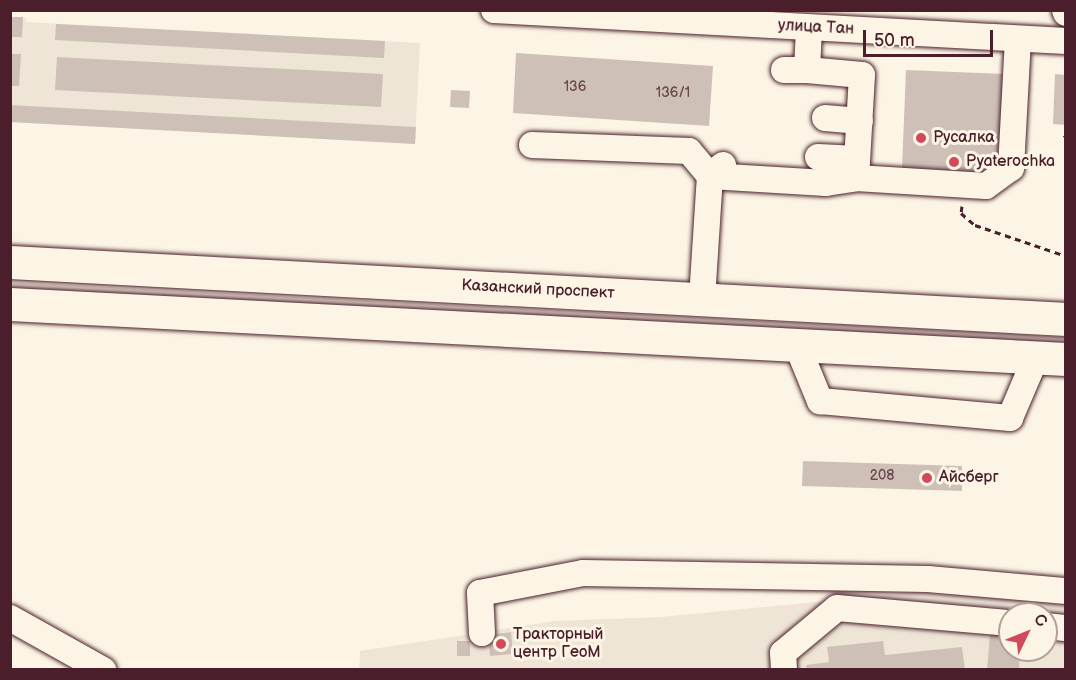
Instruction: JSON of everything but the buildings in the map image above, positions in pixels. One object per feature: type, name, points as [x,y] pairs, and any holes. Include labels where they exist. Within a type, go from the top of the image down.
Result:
[{"type":"main road","name":"Казанский проспект","points":[[10,262],[1065,319]]},
{"type":"main road","points":[[10,304],[1051,358]]},
{"type":"street","name":"улица Тан","points":[[494,10],[794,22],[1065,41]]},
{"type":"street","points":[[794,22],[795,70],[862,75],[857,169]]},
{"type":"street","points":[[818,157],[857,169],[986,186],[1011,168],[1018,39]]},
{"type":"street","points":[[825,118],[860,121]]},
{"type":"street","points":[[532,145],[689,152],[717,170],[826,183],[857,169]]},
{"type":"street","points":[[702,299],[717,170]]},
{"type":"street","points":[[796,345],[820,401],[1010,418],[1051,358]]},
{"type":"street","points":[[482,633],[480,593],[583,573],[928,579],[1065,591]]},
{"type":"street","points":[[784,669],[783,653],[837,608],[998,622]]},
{"type":"street","points":[[10,618],[103,669]]},
{"type":"path","points":[[961,213],[975,225],[1065,256]]},
{"type":"shaded area","points":[[10,17],[26,18],[26,22],[420,43],[415,144],[11,122]]},
{"type":"shaded area","points":[[10,282],[1065,337],[1065,347],[11,292]]},
{"type":"shaded area","points":[[928,591],[1054,602],[998,602],[998,662],[1058,662],[1058,602],[1065,603],[1065,669],[359,670],[360,651],[555,621],[661,617]]},
{"type":"place","name":"Русалка","points":[[921,138]]},
{"type":"place","name":"Pyaterochka","points":[[954,162]]},
{"type":"place","name":"Айсберг","points":[[927,478]]},
{"type":"place","name":"Тракторный центр ГеоМ","points":[[501,644]]}]
